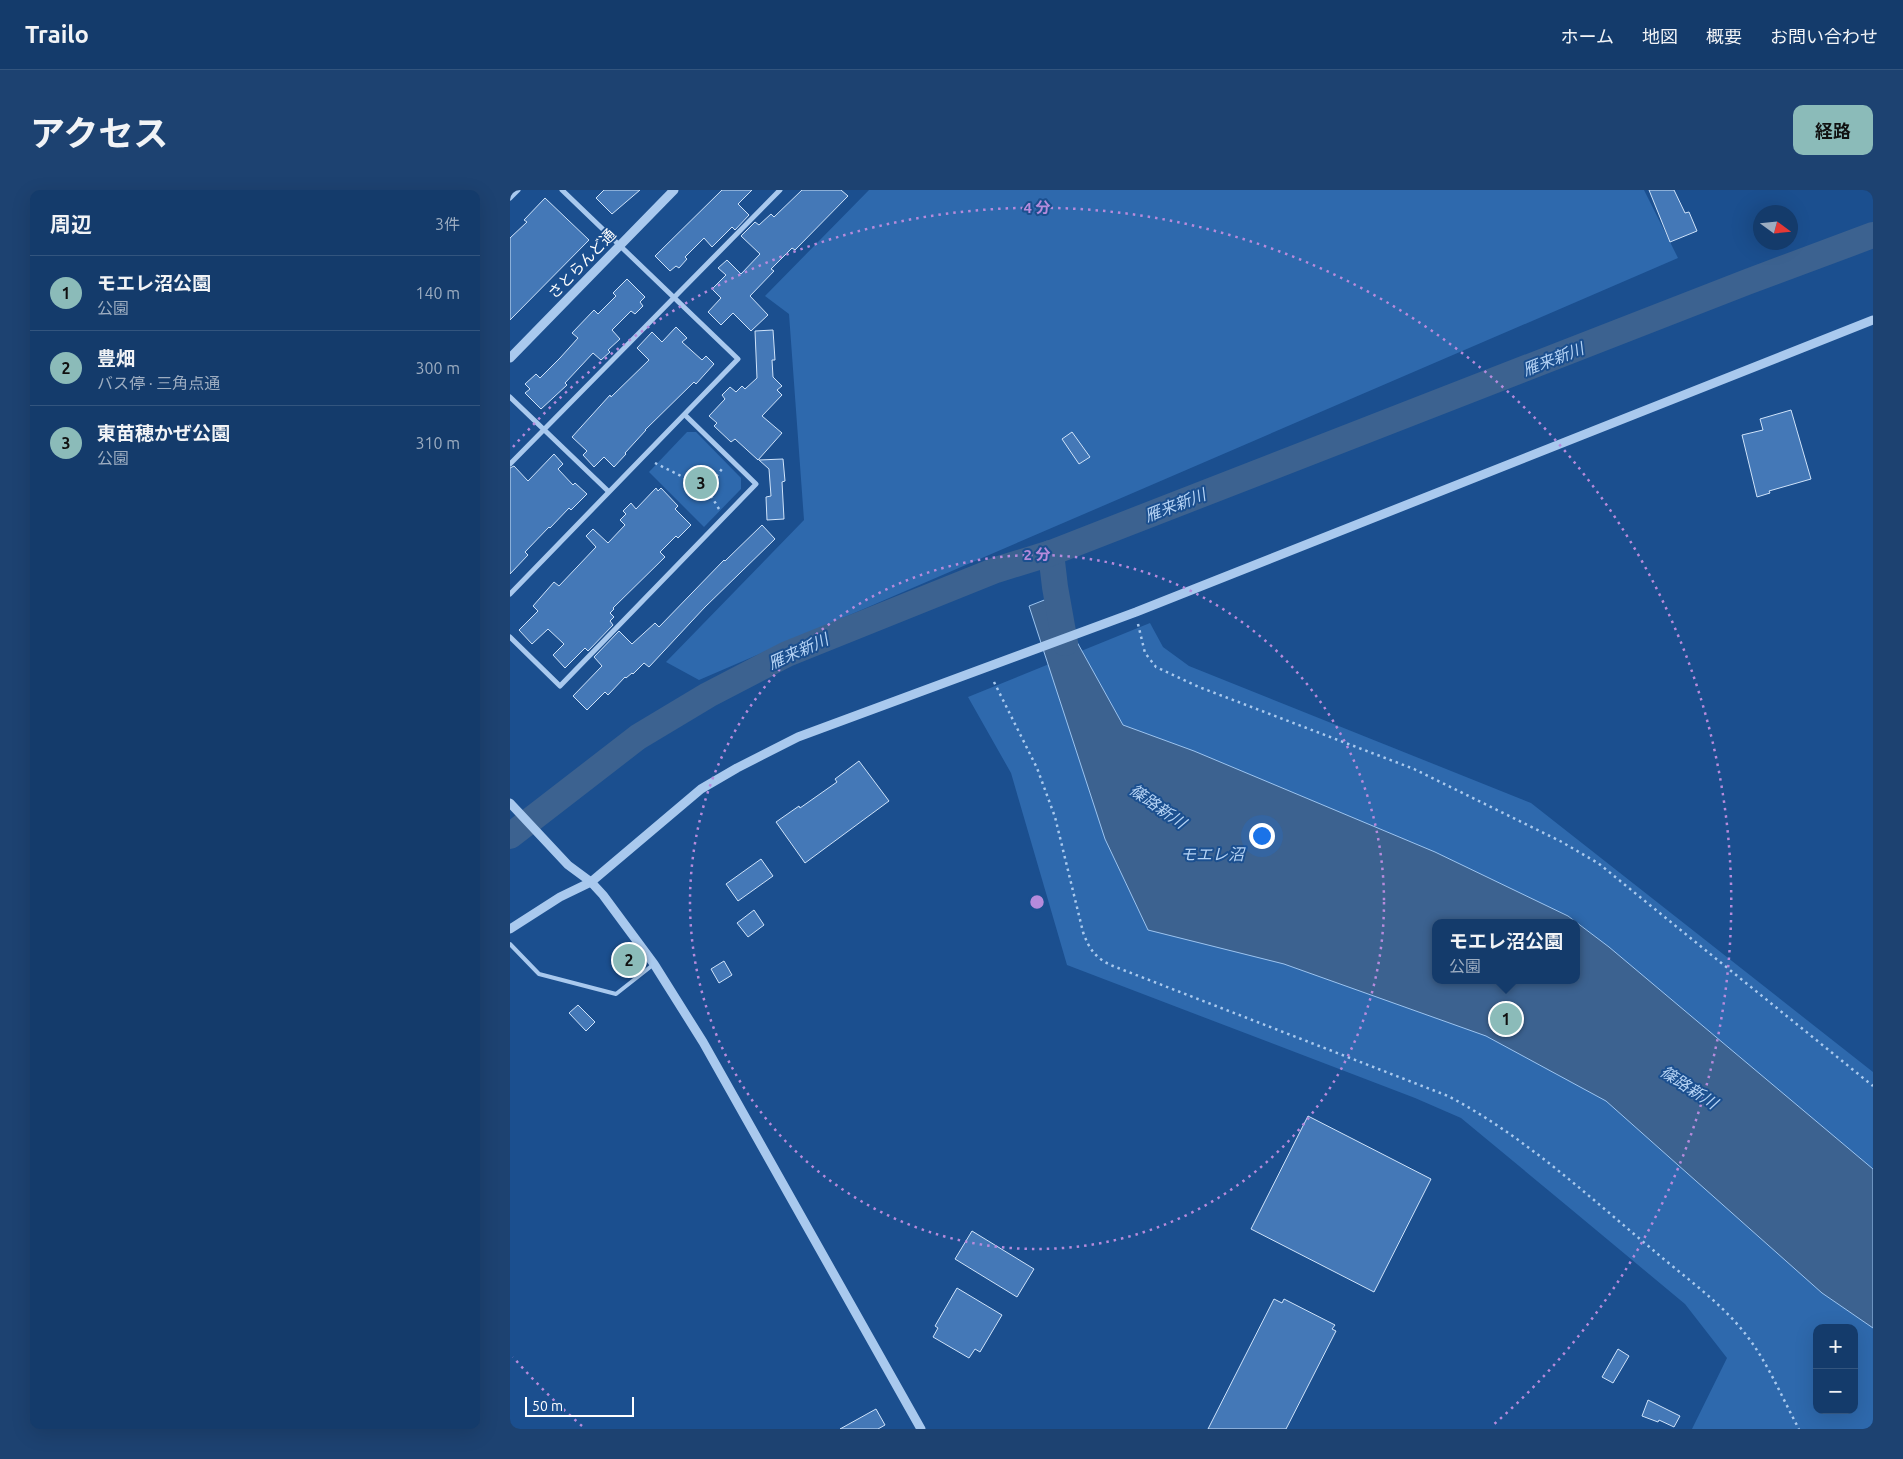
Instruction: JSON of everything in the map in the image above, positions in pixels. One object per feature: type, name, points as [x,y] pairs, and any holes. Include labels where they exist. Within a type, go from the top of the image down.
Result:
[{"type":"street","points":[[510,198],[518,190]]},
{"type":"street","points":[[510,594],[738,358],[562,190]]},
{"type":"street","name":"さとらんど通","points":[[510,358],[674,190]]},
{"type":"street","points":[[510,464],[780,190]]},
{"type":"street","points":[[510,929],[560,897],[591,882],[701,789],[798,737],[1126,616],[1873,320]]},
{"type":"street","points":[[510,397],[608,491]]},
{"type":"street","points":[[510,638],[560,686],[756,484],[684,415]]},
{"type":"street","points":[[510,803],[568,865],[591,882],[603,895],[654,964],[703,1042],[921,1429]]},
{"type":"lane","points":[[510,944],[539,974],[616,994],[654,964]]},
{"type":"path","points":[[655,463],[707,489],[721,513]]},
{"type":"path","points":[[707,489],[725,464]]},
{"type":"path","points":[[1136,612],[1145,653],[1156,667],[1199,687],[1414,769],[1560,841],[1598,863],[1873,1086]]},
{"type":"path","points":[[994,682],[1040,776],[1054,817],[1083,932],[1087,944],[1094,954],[1113,966],[1448,1096],[1499,1126],[1551,1165],[1726,1312],[1753,1343],[1800,1429]]},
{"type":"shaded area","points":[[869,190],[1644,190],[1678,258],[699,680],[666,662],[804,520],[789,314],[765,296]]},
{"type":"shaded area","points":[[687,432],[696,432],[741,478],[741,489],[704,527],[649,472]]},
{"type":"shaded area","points":[[1150,623],[1163,647],[1189,666],[1531,803],[1873,1072],[1873,1429],[1692,1429],[1727,1358],[1685,1304],[1461,1118],[1415,1098],[1067,965],[1011,773],[968,697]]},
{"type":"water","name":"モエレ沼","points":[[1052,597],[1123,725],[1194,751],[1435,852],[1572,919],[1432,919],[1432,984],[1580,984],[1580,925],[1609,947],[1873,1169],[1873,1328],[1822,1293],[1606,1101],[1486,1036],[1284,964],[1148,930],[1105,839],[1029,606]]},
{"type":"building","points":[[604,190],[640,190],[612,214],[596,198]]},
{"type":"building","points":[[722,190],[752,190],[738,204],[749,215],[735,230],[732,227],[712,247],[704,238],[685,257],[687,259],[679,268],[676,266],[670,271],[655,256]]},
{"type":"building","points":[[802,190],[841,190],[848,196],[795,250],[792,248],[771,269],[774,271],[750,296],[768,315],[751,331],[733,313],[721,325],[708,312],[721,298],[712,289],[726,275],[718,268],[727,260],[741,274],[760,254],[741,236],[755,222],[759,225],[771,214],[774,217]]},
{"type":"building","points":[[1649,190],[1674,190],[1685,213],[1689,212],[1697,231],[1670,242]]},
{"type":"building","points":[[545,198],[589,240],[510,320],[510,238],[527,222],[524,220]]},
{"type":"building","points":[[627,279],[645,297],[640,302],[643,306],[635,314],[631,311],[612,330],[620,339],[608,350],[610,352],[601,360],[593,353],[565,383],[567,385],[541,409],[525,393],[530,389],[525,384],[536,374],[540,378],[560,358],[578,338],[572,333],[594,310],[598,314],[616,296],[613,293]]},
{"type":"building","points":[[676,327],[687,338],[682,342],[702,360],[706,356],[714,364],[696,384],[694,382],[645,430],[614,467],[604,457],[594,467],[583,455],[587,451],[572,437],[610,395],[611,397],[649,360],[637,348],[652,332],[662,342]]},
{"type":"building","points":[[773,330],[775,360],[772,360],[773,377],[782,386],[777,390],[782,395],[762,416],[782,433],[758,460],[735,439],[731,442],[714,426],[717,423],[709,416],[725,399],[722,395],[730,387],[736,392],[742,386],[745,389],[757,378],[755,331]]},
{"type":"building","points":[[1791,410],[1811,479],[1769,491],[1770,493],[1757,497],[1742,435],[1763,430],[1760,419]]},
{"type":"building","points":[[1072,432],[1090,457],[1079,464],[1062,439]]},
{"type":"building","points":[[554,454],[563,464],[558,469],[573,485],[575,483],[587,494],[571,510],[569,508],[549,527],[525,552],[528,555],[510,574],[510,468],[514,466],[528,481]]},
{"type":"building","points":[[783,459],[785,481],[782,482],[784,519],[767,520],[766,497],[771,496],[769,469],[759,460]]},
{"type":"building","points":[[656,488],[658,491],[661,488],[678,506],[675,509],[691,525],[678,538],[676,536],[660,552],[665,557],[613,608],[610,613],[614,617],[610,621],[613,625],[588,651],[585,648],[565,668],[553,655],[564,644],[548,629],[532,644],[519,630],[538,611],[533,606],[554,582],[559,586],[596,547],[586,536],[593,529],[608,543],[625,525],[620,520],[626,514],[623,511],[631,503],[636,509]]},
{"type":"building","points":[[762,525],[775,539],[705,607],[649,667],[644,663],[633,674],[625,677],[608,695],[605,692],[587,710],[573,696],[602,666],[594,657],[619,631],[632,644],[655,623],[659,627],[724,560]]},
{"type":"building","points":[[859,761],[889,801],[805,863],[776,822],[837,782],[835,779]]},
{"type":"building","points":[[761,859],[773,876],[738,901],[726,884]]},
{"type":"building","points":[[754,910],[764,925],[748,937],[737,923]]},
{"type":"building","points":[[724,961],[732,975],[719,983],[711,969]]},
{"type":"building","points":[[578,1005],[595,1022],[586,1031],[569,1013]]},
{"type":"building","points":[[1308,1116],[1431,1179],[1374,1292],[1251,1229]]},
{"type":"building","points":[[972,1231],[1034,1269],[1017,1297],[955,1259]]},
{"type":"building","points":[[957,1288],[1002,1315],[980,1352],[975,1349],[969,1358],[933,1337],[938,1328],[935,1326]]},
{"type":"building","points":[[1274,1299],[1282,1303],[1284,1299],[1335,1325],[1332,1329],[1336,1331],[1286,1429],[1208,1429]]},
{"type":"building","points":[[1618,1349],[1629,1356],[1613,1383],[1602,1377]]},
{"type":"building","points":[[1648,1400],[1680,1416],[1674,1427],[1659,1420],[1658,1422],[1642,1416]]},
{"type":"building","points":[[876,1409],[885,1425],[878,1429],[840,1429]]},
{"type":"waterway","name":"雁来新川","points":[[510,836],[638,737],[708,695],[787,654],[996,570],[1051,553],[1747,282],[1873,235]]},
{"type":"waterway","name":"篠路新川","points":[[1051,553],[1065,643]]},
{"type":"place","name":"東苗穂かぜ公園","points":[[701,483]]},
{"type":"place","name":"豊畑","points":[[629,960]]},
{"type":"place","name":"モエレ沼公園","points":[[1506,1019]]}]
